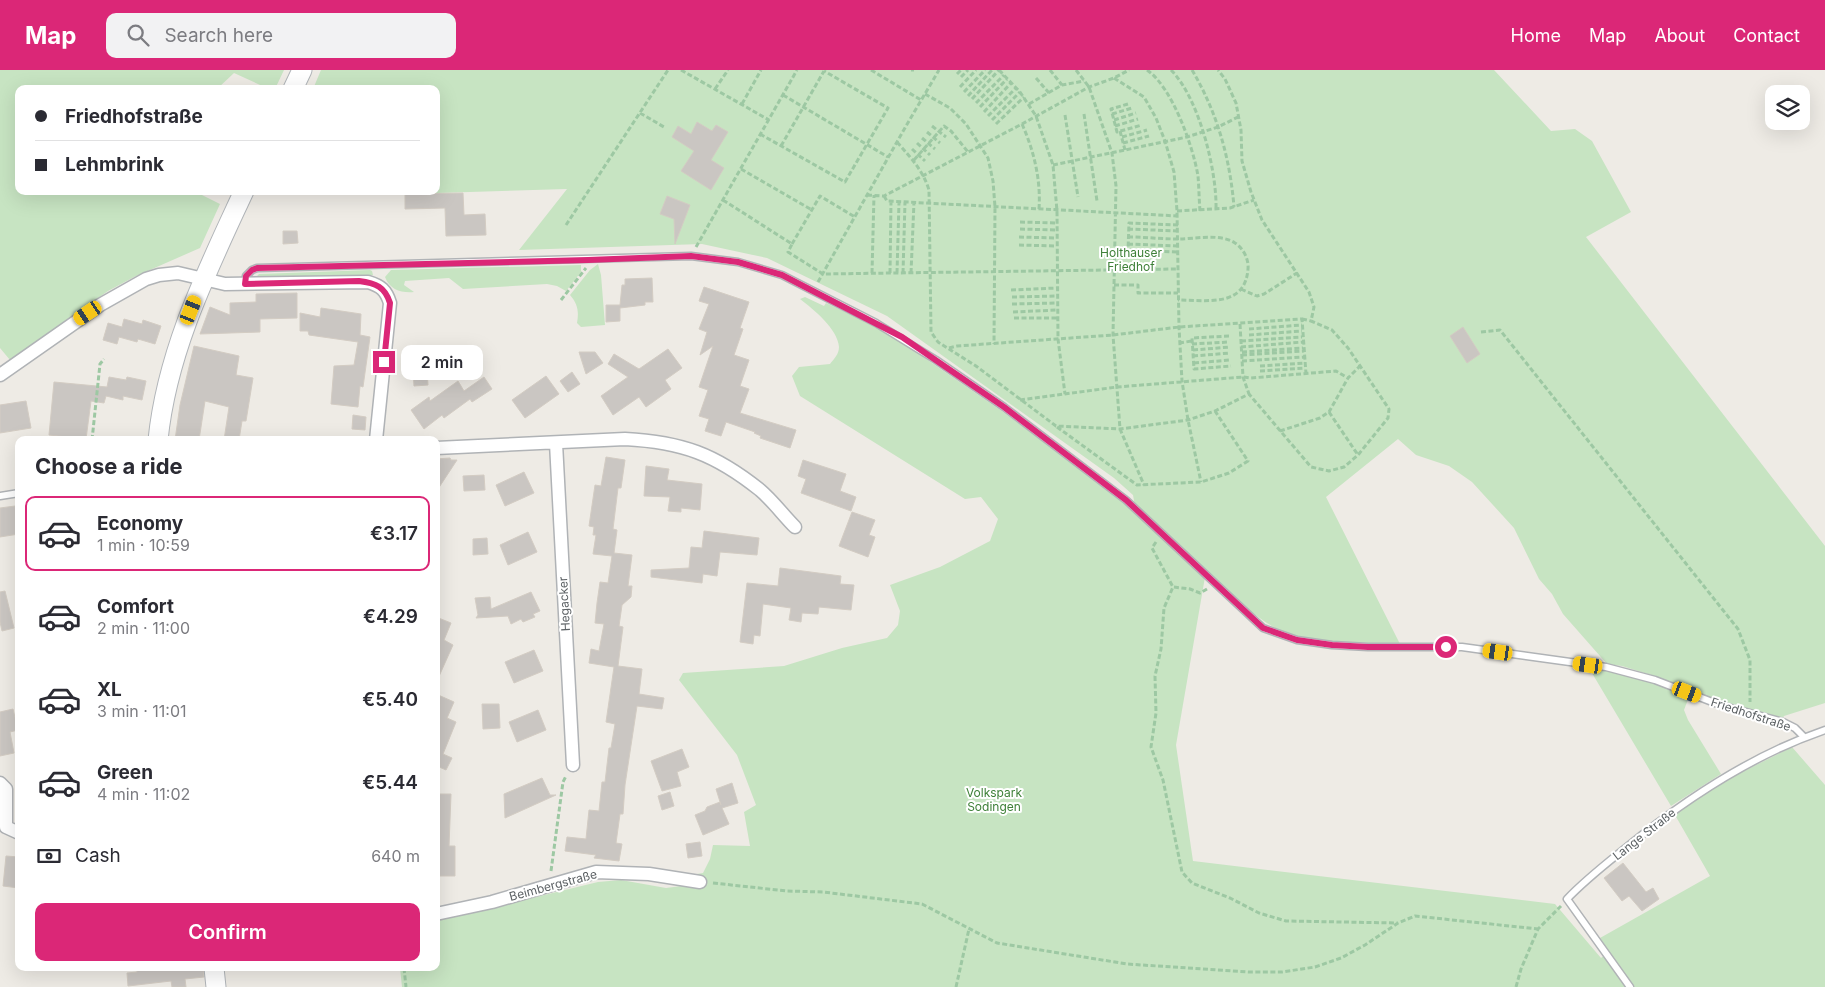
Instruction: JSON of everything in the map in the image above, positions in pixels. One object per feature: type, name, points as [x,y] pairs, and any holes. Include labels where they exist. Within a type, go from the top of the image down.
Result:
[{"type":"main road","points":[[295,85],[302,70]]},
{"type":"main road","points":[[159,436],[169,379],[183,330],[203,280],[242,195]]},
{"type":"main road","points":[[214,971],[216,987]]},
{"type":"street","points":[[0,375],[100,304],[146,279],[167,273],[178,273],[225,284],[368,282],[383,288],[390,303],[376,436]]},
{"type":"street","points":[[440,448],[625,439],[653,440],[694,450],[718,461],[761,491],[795,527]]},
{"type":"street","name":"Hegacker","points":[[556,443],[573,765]]},
{"type":"street","points":[[0,782],[6,789],[6,827],[15,831]]},
{"type":"street","name":"Beimbergstraße","points":[[440,913],[492,902],[596,872],[649,874],[700,882]]},
{"type":"lane","name":"Friedhofstraße","points":[[245,284],[246,276],[257,268],[691,256],[738,262],[782,275],[876,323],[936,360],[1082,465],[1126,500],[1263,628],[1297,640],[1332,645],[1462,647],[1606,667],[1655,680],[1720,705],[1783,722],[1795,728],[1804,737]]},
{"type":"lane","points":[[0,496],[15,494]]},
{"type":"lane","name":"Lange Straße","points":[[1567,899],[1584,881],[1671,812],[1741,768],[1804,737],[1825,730]]},
{"type":"lane","points":[[1567,899],[1630,987]]},
{"type":"path","points":[[566,225],[668,70]]},
{"type":"path","points":[[682,70],[769,120]]},
{"type":"path","points":[[742,105],[761,70]]},
{"type":"path","points":[[691,256],[797,70]]},
{"type":"path","points":[[760,134],[781,146],[845,182],[888,108],[824,70],[781,146]]},
{"type":"path","points":[[871,70],[921,100]]},
{"type":"path","points":[[813,291],[939,70]]},
{"type":"path","points":[[957,74],[961,70]]},
{"type":"path","points":[[961,77],[968,70]]},
{"type":"path","points":[[960,88],[976,70]]},
{"type":"path","points":[[964,92],[985,70]]},
{"type":"path","points":[[968,96],[992,70]]},
{"type":"path","points":[[972,99],[999,70],[1020,92],[1036,116],[1054,165],[1057,210],[1058,339],[1065,394]]},
{"type":"path","points":[[1050,70],[1062,85]]},
{"type":"path","points":[[1076,70],[1089,87],[1112,153],[1116,186],[1113,335],[1120,429],[1144,485]]},
{"type":"path","points":[[867,195],[884,196],[1089,87],[1129,70]]},
{"type":"path","points":[[1147,70],[1158,78],[1165,88],[1187,137],[1198,175],[1200,210]]},
{"type":"path","points":[[1171,70],[1186,92],[1202,132],[1213,168],[1216,209]]},
{"type":"path","points":[[1192,70],[1218,127],[1228,162],[1234,207]]},
{"type":"path","points":[[1218,70],[1225,79],[1236,103],[1241,130],[1242,161],[1254,200],[1262,220],[1309,292],[1314,307],[1311,321]]},
{"type":"path","points":[[715,89],[727,71]]},
{"type":"path","points":[[976,103],[1004,75]]},
{"type":"path","points":[[1036,78],[1048,93]]},
{"type":"path","points":[[1114,78],[1144,97],[1156,118],[1174,172],[1178,211],[1178,327],[1182,381],[1201,482]]},
{"type":"path","points":[[980,108],[1008,79]]},
{"type":"path","points":[[1028,104],[1062,85],[1084,81]]},
{"type":"path","points":[[984,112],[1012,83]]},
{"type":"path","points":[[988,116],[1016,88]]},
{"type":"path","points":[[992,120],[1020,92]]},
{"type":"path","points":[[925,94],[950,108],[966,124],[988,158],[992,173],[995,207],[994,344]]},
{"type":"path","points":[[783,95],[888,157]]},
{"type":"path","points":[[996,124],[1024,97]]},
{"type":"path","points":[[1128,104],[1111,109],[1117,132],[1142,125]]},
{"type":"path","points":[[1112,114],[1132,108]]},
{"type":"path","points":[[640,113],[664,127]]},
{"type":"path","points":[[1114,120],[1136,113]]},
{"type":"path","points":[[1084,114],[1097,201]]},
{"type":"path","points":[[1065,115],[1078,197]]},
{"type":"path","points":[[1054,165],[1187,137],[1218,127],[1238,117]]},
{"type":"path","points":[[1115,126],[1138,119]]},
{"type":"path","points":[[1022,124],[1037,168],[1040,194],[1039,210]]},
{"type":"path","points":[[932,126],[946,137]]},
{"type":"path","points":[[914,160],[944,126],[951,131],[968,152]]},
{"type":"path","points":[[1122,137],[1147,130]]},
{"type":"path","points":[[1120,131],[1125,150]]},
{"type":"path","points":[[927,132],[940,143]]},
{"type":"path","points":[[1123,143],[1149,136]]},
{"type":"path","points":[[922,138],[935,149]]},
{"type":"path","points":[[897,142],[914,160],[924,175],[929,190],[931,203],[931,332],[938,342],[976,366],[1137,485],[1201,482],[1229,473],[1248,461],[1215,411]]},
{"type":"path","points":[[917,143],[930,155]]},
{"type":"path","points":[[912,149],[925,161]]},
{"type":"path","points":[[741,169],[812,210]]},
{"type":"path","points":[[872,273],[874,195]]},
{"type":"path","points":[[855,217],[820,196],[788,252],[823,274],[1178,269]]},
{"type":"path","points":[[884,196],[888,201],[899,202],[1178,216]]},
{"type":"path","points":[[723,200],[792,244]]},
{"type":"path","points":[[1178,211],[1234,207],[1254,200]]},
{"type":"path","points":[[890,273],[892,201]]},
{"type":"path","points":[[897,273],[899,202]]},
{"type":"path","points":[[903,273],[905,202]]},
{"type":"path","points":[[912,273],[914,202]]},
{"type":"path","points":[[1020,222],[1056,223]]},
{"type":"path","points":[[1178,225],[1129,223],[1128,229],[1128,250],[1178,252]]},
{"type":"path","points":[[1020,229],[1056,230]]},
{"type":"path","points":[[1128,229],[1178,231]]},
{"type":"path","points":[[1019,237],[1056,238]]},
{"type":"path","points":[[1128,237],[1222,238],[1234,242],[1244,251],[1248,266],[1247,278],[1241,289],[1228,299],[1178,300]]},
{"type":"path","points":[[1128,244],[1178,246]]},
{"type":"path","points":[[1019,245],[1056,246]]},
{"type":"path","points":[[1241,289],[1257,296],[1264,294],[1297,273]]},
{"type":"path","points":[[561,300],[583,274]]},
{"type":"path","points":[[1114,285],[1138,286],[1138,293],[1178,293]]},
{"type":"path","points":[[1011,290],[1057,288]]},
{"type":"path","points":[[1012,297],[1057,296]]},
{"type":"path","points":[[1012,304],[1058,303]]},
{"type":"path","points":[[1013,312],[1058,310]]},
{"type":"path","points":[[1014,318],[1058,318]]},
{"type":"path","points":[[949,348],[1113,335],[1178,327],[1302,319],[1311,321],[1332,330],[1348,348],[1389,409],[1388,418],[1358,455],[1344,467],[1329,471],[1311,467],[1249,394],[1243,377],[1240,324]]},
{"type":"path","points":[[1302,319],[1306,374]]},
{"type":"path","points":[[1248,329],[1302,325]]},
{"type":"path","points":[[1481,332],[1500,330],[1738,629],[1750,660],[1750,690]]},
{"type":"path","points":[[1248,335],[1302,331]]},
{"type":"path","points":[[1229,336],[1192,338],[1192,343],[1194,369],[1231,366]]},
{"type":"path","points":[[1241,341],[1303,337]]},
{"type":"path","points":[[1179,342],[1229,342]]},
{"type":"path","points":[[1241,347],[1303,342]]},
{"type":"path","points":[[1193,350],[1230,347]]},
{"type":"path","points":[[1242,354],[1304,349]]},
{"type":"path","points":[[1193,356],[1230,354]]},
{"type":"path","points":[[1242,361],[1304,357]]},
{"type":"path","points":[[92,436],[100,364],[104,359]]},
{"type":"path","points":[[1194,363],[1230,360]]},
{"type":"path","points":[[1260,366],[1305,363]]},
{"type":"path","points":[[1280,431],[1320,418],[1329,412],[1348,378],[1360,366]]},
{"type":"path","points":[[1260,372],[1305,368]]},
{"type":"path","points":[[1020,400],[1117,387],[1182,381],[1336,371],[1348,378]]},
{"type":"path","points":[[1056,426],[1120,429],[1188,420],[1215,411],[1249,394]]},
{"type":"path","points":[[1329,412],[1358,455]]},
{"type":"path","points":[[1133,491],[1137,485]]},
{"type":"path","points":[[1161,534],[1152,548],[1173,588]]},
{"type":"path","points":[[1173,588],[1190,589],[1200,593],[1215,583]]},
{"type":"path","points":[[1173,588],[1164,608],[1161,649],[1155,676],[1156,713],[1151,747],[1163,780],[1182,872],[1192,883],[1230,898],[1259,913],[1286,921],[1398,923]]},
{"type":"path","points":[[549,886],[563,782]]},
{"type":"path","points":[[700,882],[787,892],[823,892],[922,904],[998,943],[1127,964],[1282,972],[1315,967],[1341,958],[1398,923],[1415,916],[1538,930]]},
{"type":"path","points":[[1516,987],[1538,930],[1567,899]]},
{"type":"path","points":[[956,987],[969,929]]},
{"type":"path","points":[[404,971],[406,987]]},
{"type":"green space","points":[[0,70],[284,70],[277,85],[260,85],[234,73],[221,85],[15,85],[15,195],[202,195],[220,204],[200,248],[134,277],[108,291],[10,360],[0,348]]},
{"type":"green space","name":"Holthauser Friedhof","points":[[321,70],[1494,70],[1551,131],[1575,129],[1592,141],[1631,212],[1586,237],[1825,546],[1825,703],[1784,716],[1782,719],[1722,702],[1651,675],[1622,666],[1607,664],[1563,614],[1552,594],[1539,579],[1514,528],[1472,482],[1449,466],[1416,455],[1398,439],[1326,497],[1400,644],[1323,640],[1293,635],[1280,630],[1248,609],[1135,506],[1133,495],[1114,478],[887,316],[767,258],[702,244],[519,250],[567,189],[440,193],[440,85],[315,85]]},
{"type":"green space","points":[[598,264],[601,275],[605,325],[581,327],[577,323],[578,312],[570,295],[590,270]]},
{"type":"green space","points":[[581,265],[581,272],[566,291],[557,286],[547,284],[463,289],[449,278],[405,281],[404,285],[414,292],[405,292],[393,288],[385,277],[391,270]]},
{"type":"green space","points":[[370,270],[373,275],[256,277],[259,274]]},
{"type":"green space","name":"Volkspark Sodingen","points":[[805,297],[824,306],[826,303],[875,326],[900,341],[1003,412],[1116,495],[1205,577],[1176,745],[1193,861],[1555,904],[1601,958],[1609,951],[1600,938],[1710,876],[1675,815],[1720,783],[1792,747],[1825,785],[1825,987],[402,987],[400,971],[440,971],[440,920],[598,882],[621,880],[666,888],[689,885],[690,875],[703,873],[710,859],[713,845],[750,846],[744,812],[756,805],[737,755],[679,680],[683,673],[784,666],[842,648],[887,638],[898,625],[900,611],[890,585],[940,567],[990,541],[998,519],[981,497],[965,499],[800,396],[792,376],[799,367],[830,364],[837,354],[839,347],[838,340],[830,327],[800,299]]},
{"type":"green space","points":[[1589,668],[1615,672],[1640,679],[1689,697],[1684,710],[1688,720],[1721,774],[1671,806]]},
{"type":"building","points":[[697,122],[712,131],[716,125],[728,132],[711,160],[724,168],[711,190],[681,171],[694,151],[672,137],[678,126],[691,134]]},
{"type":"building","points":[[440,193],[463,193],[464,215],[485,214],[486,235],[446,236],[445,208],[405,209],[405,195],[440,195]]},
{"type":"building","points":[[667,196],[690,205],[675,244],[674,219],[660,214]]},
{"type":"building","points":[[283,231],[297,231],[298,243],[283,244]]},
{"type":"building","points":[[652,278],[653,302],[645,302],[645,305],[620,308],[620,321],[606,322],[606,305],[620,305],[622,285],[625,285],[625,279]]},
{"type":"building","points":[[704,287],[749,302],[740,328],[743,329],[734,355],[749,360],[740,386],[749,389],[740,413],[796,430],[790,448],[760,438],[761,436],[755,432],[726,422],[721,436],[705,431],[709,419],[699,416],[708,390],[699,387],[713,346],[700,355],[707,332],[699,329],[709,304],[699,301]]},
{"type":"building","points":[[297,293],[297,318],[260,319],[260,332],[200,334],[210,307],[230,315],[230,303],[256,302],[256,294]]},
{"type":"building","points":[[321,308],[361,314],[360,335],[370,337],[363,387],[360,386],[358,407],[331,404],[334,366],[354,365],[358,342],[309,335],[308,331],[300,331],[300,313],[320,317]]},
{"type":"building","points":[[124,319],[142,324],[143,320],[161,326],[155,344],[138,339],[137,342],[119,337],[117,344],[103,340],[108,323],[122,327]]},
{"type":"building","points":[[1463,327],[1480,354],[1467,363],[1450,336]]},
{"type":"building","points":[[194,346],[239,356],[236,375],[253,378],[246,421],[242,421],[240,436],[225,436],[229,407],[205,401],[200,436],[176,436],[180,405]]},
{"type":"building","points":[[668,349],[682,368],[665,380],[671,389],[646,407],[639,397],[613,415],[601,396],[628,377],[608,364],[614,354],[639,369]]},
{"type":"building","points":[[579,352],[595,352],[603,363],[586,374]]},
{"type":"building","points":[[426,353],[428,385],[414,386],[412,354]]},
{"type":"building","points":[[572,372],[580,384],[568,392],[560,381]]},
{"type":"building","points":[[546,376],[559,394],[525,418],[512,400]]},
{"type":"building","points":[[109,377],[126,380],[127,377],[146,381],[142,400],[123,396],[123,400],[106,396],[104,403],[91,401],[86,436],[49,435],[54,382],[107,387]]},
{"type":"building","points":[[484,377],[492,389],[472,402],[470,399],[444,418],[442,415],[424,429],[411,410],[429,397],[430,401],[458,381],[464,391]]},
{"type":"building","points":[[26,401],[31,428],[0,433],[0,405]]},
{"type":"building","points":[[353,415],[366,417],[365,430],[352,429]]},
{"type":"building","points":[[606,457],[625,460],[621,488],[618,488],[613,529],[617,530],[614,553],[632,555],[628,586],[632,586],[631,597],[622,605],[619,626],[623,627],[618,666],[642,669],[639,694],[664,698],[662,709],[637,706],[625,785],[623,814],[620,814],[616,843],[622,844],[619,861],[594,858],[596,855],[565,851],[567,837],[586,839],[589,810],[599,811],[602,782],[605,782],[609,748],[611,748],[615,724],[606,722],[614,667],[589,663],[591,649],[599,651],[604,624],[595,623],[597,603],[600,582],[608,583],[612,556],[593,554],[596,535],[593,535],[594,527],[589,526],[595,485],[601,486]]},
{"type":"building","points":[[440,459],[457,460],[440,486]]},
{"type":"building","points":[[803,460],[846,474],[840,491],[856,497],[851,511],[801,493],[806,479],[798,476]]},
{"type":"building","points":[[646,466],[669,469],[667,480],[702,484],[700,510],[681,508],[681,512],[668,511],[670,497],[644,496]]},
{"type":"building","points":[[524,472],[534,493],[505,506],[496,485]]},
{"type":"building","points":[[484,475],[485,490],[464,491],[463,476]]},
{"type":"building","points":[[15,506],[15,535],[0,537],[0,508]]},
{"type":"building","points":[[852,512],[875,520],[869,535],[875,537],[868,557],[839,546]]},
{"type":"building","points":[[704,531],[759,538],[757,555],[720,552],[717,576],[703,574],[702,583],[651,577],[651,570],[689,568],[691,547],[702,548]]},
{"type":"building","points":[[528,532],[537,552],[508,565],[500,545]]},
{"type":"building","points":[[487,538],[488,554],[473,555],[473,539]]},
{"type":"building","points":[[780,568],[841,576],[840,584],[854,585],[851,610],[819,607],[818,614],[802,613],[801,622],[789,620],[791,608],[763,604],[760,636],[754,635],[753,644],[740,642],[747,583],[778,586]]},
{"type":"building","points":[[5,591],[14,628],[2,631],[0,622],[0,592]]},
{"type":"building","points":[[531,592],[540,611],[533,614],[535,617],[523,622],[521,619],[511,624],[508,616],[476,618],[478,615],[475,598],[490,597],[491,609]]},
{"type":"building","points":[[440,619],[451,623],[444,640],[453,645],[440,674]]},
{"type":"building","points":[[534,650],[543,671],[514,683],[505,662]]},
{"type":"building","points":[[440,696],[454,702],[447,718],[456,722],[443,754],[452,758],[446,770],[440,767]]},
{"type":"building","points":[[482,704],[499,704],[500,728],[483,729]]},
{"type":"building","points":[[13,709],[15,731],[10,732],[14,753],[0,756],[0,712]]},
{"type":"building","points":[[538,710],[546,730],[517,742],[509,722]]},
{"type":"building","points":[[682,749],[689,767],[677,772],[681,786],[662,791],[651,761]]},
{"type":"building","points":[[542,778],[550,795],[556,795],[505,818],[504,794]]},
{"type":"building","points":[[732,783],[738,803],[722,808],[729,824],[703,835],[695,815],[705,811],[707,807],[720,802],[721,805],[716,789]]},
{"type":"building","points":[[670,792],[674,806],[662,810],[658,796]]},
{"type":"building","points":[[440,794],[451,794],[449,846],[455,846],[455,876],[440,876]]},
{"type":"building","points":[[700,842],[702,856],[688,858],[686,844]]},
{"type":"building","points":[[6,856],[15,857],[15,888],[3,886]]},
{"type":"building","points":[[1623,863],[1646,892],[1653,888],[1659,899],[1642,911],[1629,896],[1622,901],[1604,878]]},
{"type":"building","points":[[203,971],[204,977],[185,979],[186,987],[172,987],[171,981],[128,986],[127,973]]},
{"type":"route","points":[[384,362],[390,303],[383,288],[376,284],[359,281],[245,284],[246,276],[257,268],[691,256],[738,262],[782,275],[902,337],[1004,407],[1126,500],[1263,628],[1297,640],[1332,645],[1446,647]]}]
